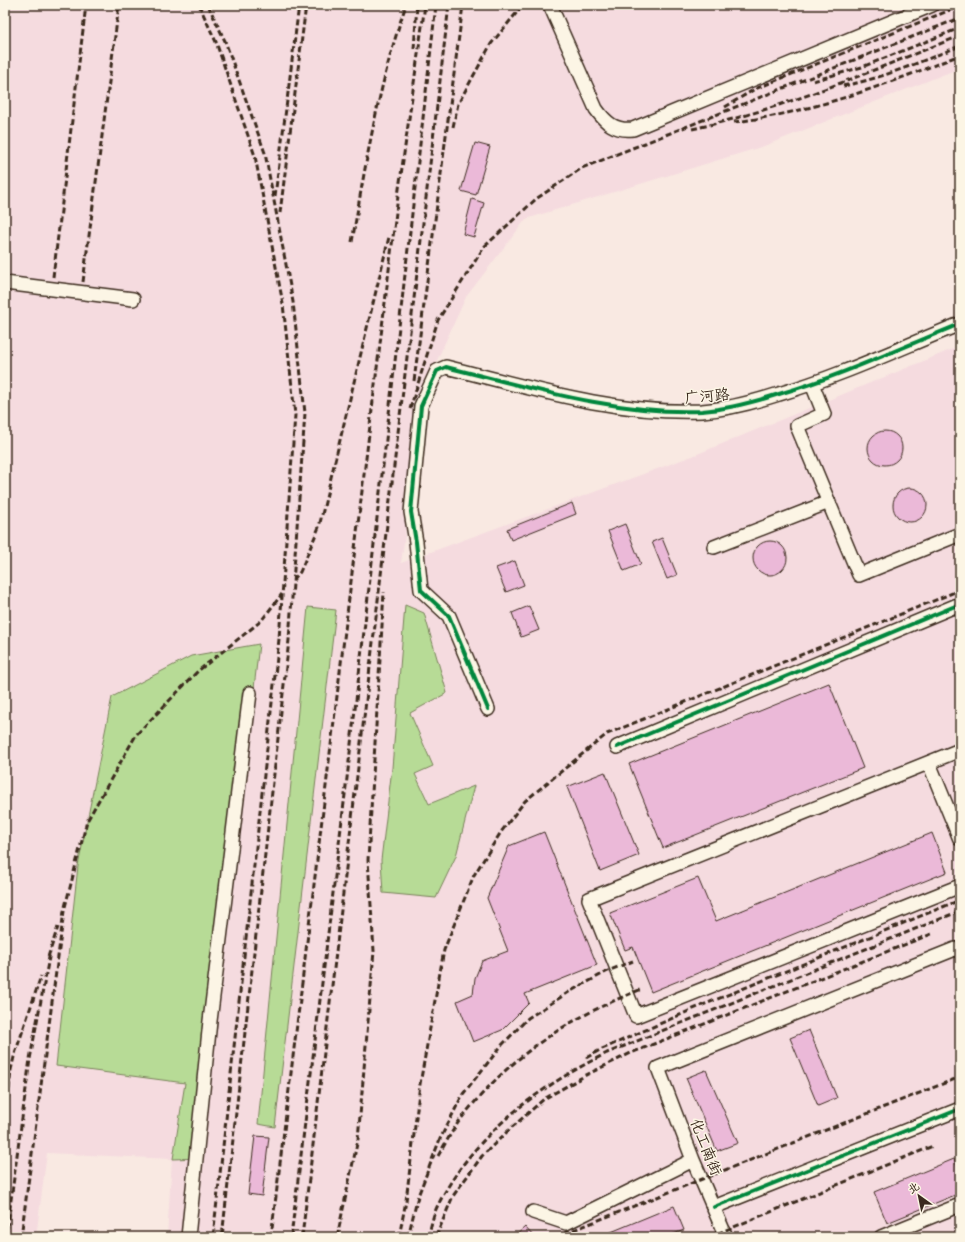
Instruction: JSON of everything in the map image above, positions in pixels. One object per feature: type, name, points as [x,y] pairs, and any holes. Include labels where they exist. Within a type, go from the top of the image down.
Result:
[{"type":"street","points":[[550,5],[596,109],[606,123],[624,130],[633,129],[932,5]]},
{"type":"street","points":[[5,283],[133,299]]},
{"type":"street","name":"广河路","points":[[488,710],[449,616],[421,590],[411,512],[421,406],[437,371],[446,367],[609,404],[640,409],[703,411],[758,401],[812,384],[960,324]]},
{"type":"street","points":[[812,384],[824,414],[797,426],[859,575],[960,534]]},
{"type":"street","points":[[714,547],[828,502]]},
{"type":"street","points":[[617,747],[960,604]]},
{"type":"street","points":[[188,1237],[210,1021],[250,693]]},
{"type":"street","points":[[960,750],[590,899],[636,1016],[960,886]]},
{"type":"street","points":[[929,763],[960,839]]},
{"type":"street","name":"化工南街","points":[[726,1237],[693,1160],[658,1068],[955,949]]},
{"type":"street","points":[[714,1207],[960,1109]]},
{"type":"street","points":[[533,1212],[566,1223],[693,1160]]},
{"type":"street","points":[[882,1237],[960,1205]]},
{"type":"shaded area","points":[[5,5],[960,5],[960,68],[764,146],[526,219],[466,297],[427,382],[401,563],[695,455],[960,346],[960,1237],[167,1237],[172,1159],[47,1153],[36,1237],[5,1237]]},
{"type":"green space","points":[[405,605],[424,613],[447,693],[410,713],[433,766],[415,774],[429,804],[474,786],[456,856],[436,898],[383,893],[381,860],[392,768]]},
{"type":"green space","points":[[308,607],[336,610],[275,1127],[258,1124]]},
{"type":"green space","points":[[259,644],[201,1158],[173,1159],[185,1083],[56,1066],[78,866],[112,697],[191,656]]},
{"type":"building","points":[[475,143],[490,147],[476,195],[461,191]]},
{"type":"building","points":[[472,199],[484,203],[474,237],[463,234]]},
{"type":"building","points":[[882,431],[888,431],[897,436],[901,442],[901,454],[897,460],[888,465],[882,465],[873,460],[868,451],[868,445],[873,436]]},
{"type":"building","points":[[907,488],[913,488],[922,493],[926,499],[926,511],[922,517],[913,522],[907,522],[898,517],[893,508],[893,502],[898,493]]},
{"type":"building","points":[[572,503],[576,514],[511,540],[507,529]]},
{"type":"building","points":[[625,524],[641,564],[624,571],[608,531]]},
{"type":"building","points":[[662,538],[677,575],[667,579],[652,542]]},
{"type":"building","points":[[767,541],[773,541],[782,546],[786,552],[786,564],[782,570],[773,575],[767,575],[758,570],[753,561],[753,555],[758,546]]},
{"type":"building","points":[[515,561],[524,585],[506,592],[496,568]]},
{"type":"building","points":[[529,606],[539,630],[521,637],[512,613]]},
{"type":"building","points":[[829,683],[863,768],[663,848],[629,764]]},
{"type":"building","points":[[605,772],[639,855],[600,871],[567,787]]},
{"type":"building","points":[[544,832],[597,965],[525,994],[529,1003],[502,1030],[473,1042],[457,1001],[473,994],[475,978],[482,961],[508,951],[487,898],[509,846]]},
{"type":"building","points":[[932,833],[947,872],[651,992],[633,947],[625,950],[610,913],[698,878],[716,921]]},
{"type":"building","points":[[809,1030],[837,1098],[818,1106],[790,1038]]},
{"type":"building","points":[[706,1070],[738,1143],[717,1151],[686,1078]]},
{"type":"building","points":[[255,1136],[269,1137],[262,1196],[248,1194]]},
{"type":"building","points":[[954,1159],[960,1173],[960,1193],[887,1223],[874,1192]]},
{"type":"building","points":[[674,1206],[684,1230],[666,1237],[599,1237]]},
{"type":"building","points":[[525,1227],[534,1237],[514,1237]]},
{"type":"railway","points":[[53,277],[86,5]]},
{"type":"railway","points":[[83,282],[119,5]]},
{"type":"railway","points":[[199,5],[216,42],[255,156],[283,304],[295,415],[279,639],[213,1237]]},
{"type":"railway","points":[[208,5],[225,41],[265,153],[293,302],[305,413],[289,640],[222,1237]]},
{"type":"railway","points":[[275,196],[299,5]]},
{"type":"railway","points":[[280,213],[306,5]]},
{"type":"railway","points":[[352,242],[374,122],[388,63],[406,5]]},
{"type":"railway","points":[[414,49],[417,5]]},
{"type":"railway","points":[[271,1237],[398,196],[425,5]]},
{"type":"railway","points":[[291,1237],[348,770],[436,5]]},
{"type":"railway","points":[[302,1237],[449,5]]},
{"type":"railway","points":[[414,381],[463,5]]},
{"type":"railway","points":[[453,127],[458,104],[491,44],[523,5]]},
{"type":"railway","points":[[725,107],[755,89],[960,6]]},
{"type":"railway","points":[[410,409],[438,320],[484,247],[536,199],[582,168],[960,18]]},
{"type":"railway","points":[[813,81],[862,67],[960,28]]},
{"type":"railway","points":[[692,129],[727,121],[794,100],[960,36]]},
{"type":"railway","points":[[843,86],[888,74],[960,46]]},
{"type":"railway","points":[[734,122],[792,112],[849,96],[877,87],[960,55]]},
{"type":"railway","points":[[293,580],[300,572],[319,527],[389,237]]},
{"type":"railway","points":[[399,1237],[406,1201],[420,1084],[444,950],[474,875],[501,832],[525,801],[607,734],[960,590]]},
{"type":"railway","points":[[337,1237],[358,1139],[374,951],[368,860],[384,592]]},
{"type":"railway","points":[[21,1237],[64,911],[87,821],[136,735],[198,671],[261,621],[282,594]]},
{"type":"railway","points":[[586,1058],[600,1050],[698,1007],[960,900]]},
{"type":"railway","points":[[428,1237],[433,1216],[438,1205],[452,1180],[469,1156],[510,1116],[556,1081],[607,1053],[960,911]]},
{"type":"railway","points":[[48,957],[58,927]]},
{"type":"railway","points":[[436,1237],[453,1196],[482,1156],[544,1099],[586,1075],[631,1053],[934,933]]},
{"type":"railway","points":[[6,1237],[30,1059],[50,952]]},
{"type":"railway","points":[[408,1237],[418,1196],[440,1139],[463,1094],[502,1045],[528,1018],[569,992],[608,971],[633,961]]},
{"type":"railway","points":[[5,1125],[11,1070],[14,1057],[41,976]]},
{"type":"railway","points":[[438,1156],[460,1120],[479,1097],[499,1076],[520,1058],[564,1026],[642,989]]},
{"type":"railway","points":[[556,1237],[960,1077]]},
{"type":"railway","points":[[709,1237],[933,1146]]},
{"type":"cycle path","points":[[488,709],[449,616],[421,590],[411,512],[421,406],[437,371],[446,367],[541,391],[638,409],[702,411],[741,405],[802,387],[848,370],[960,324]]},
{"type":"cycle path","points":[[617,747],[960,604]]},
{"type":"cycle path","points":[[714,1207],[960,1109]]}]
